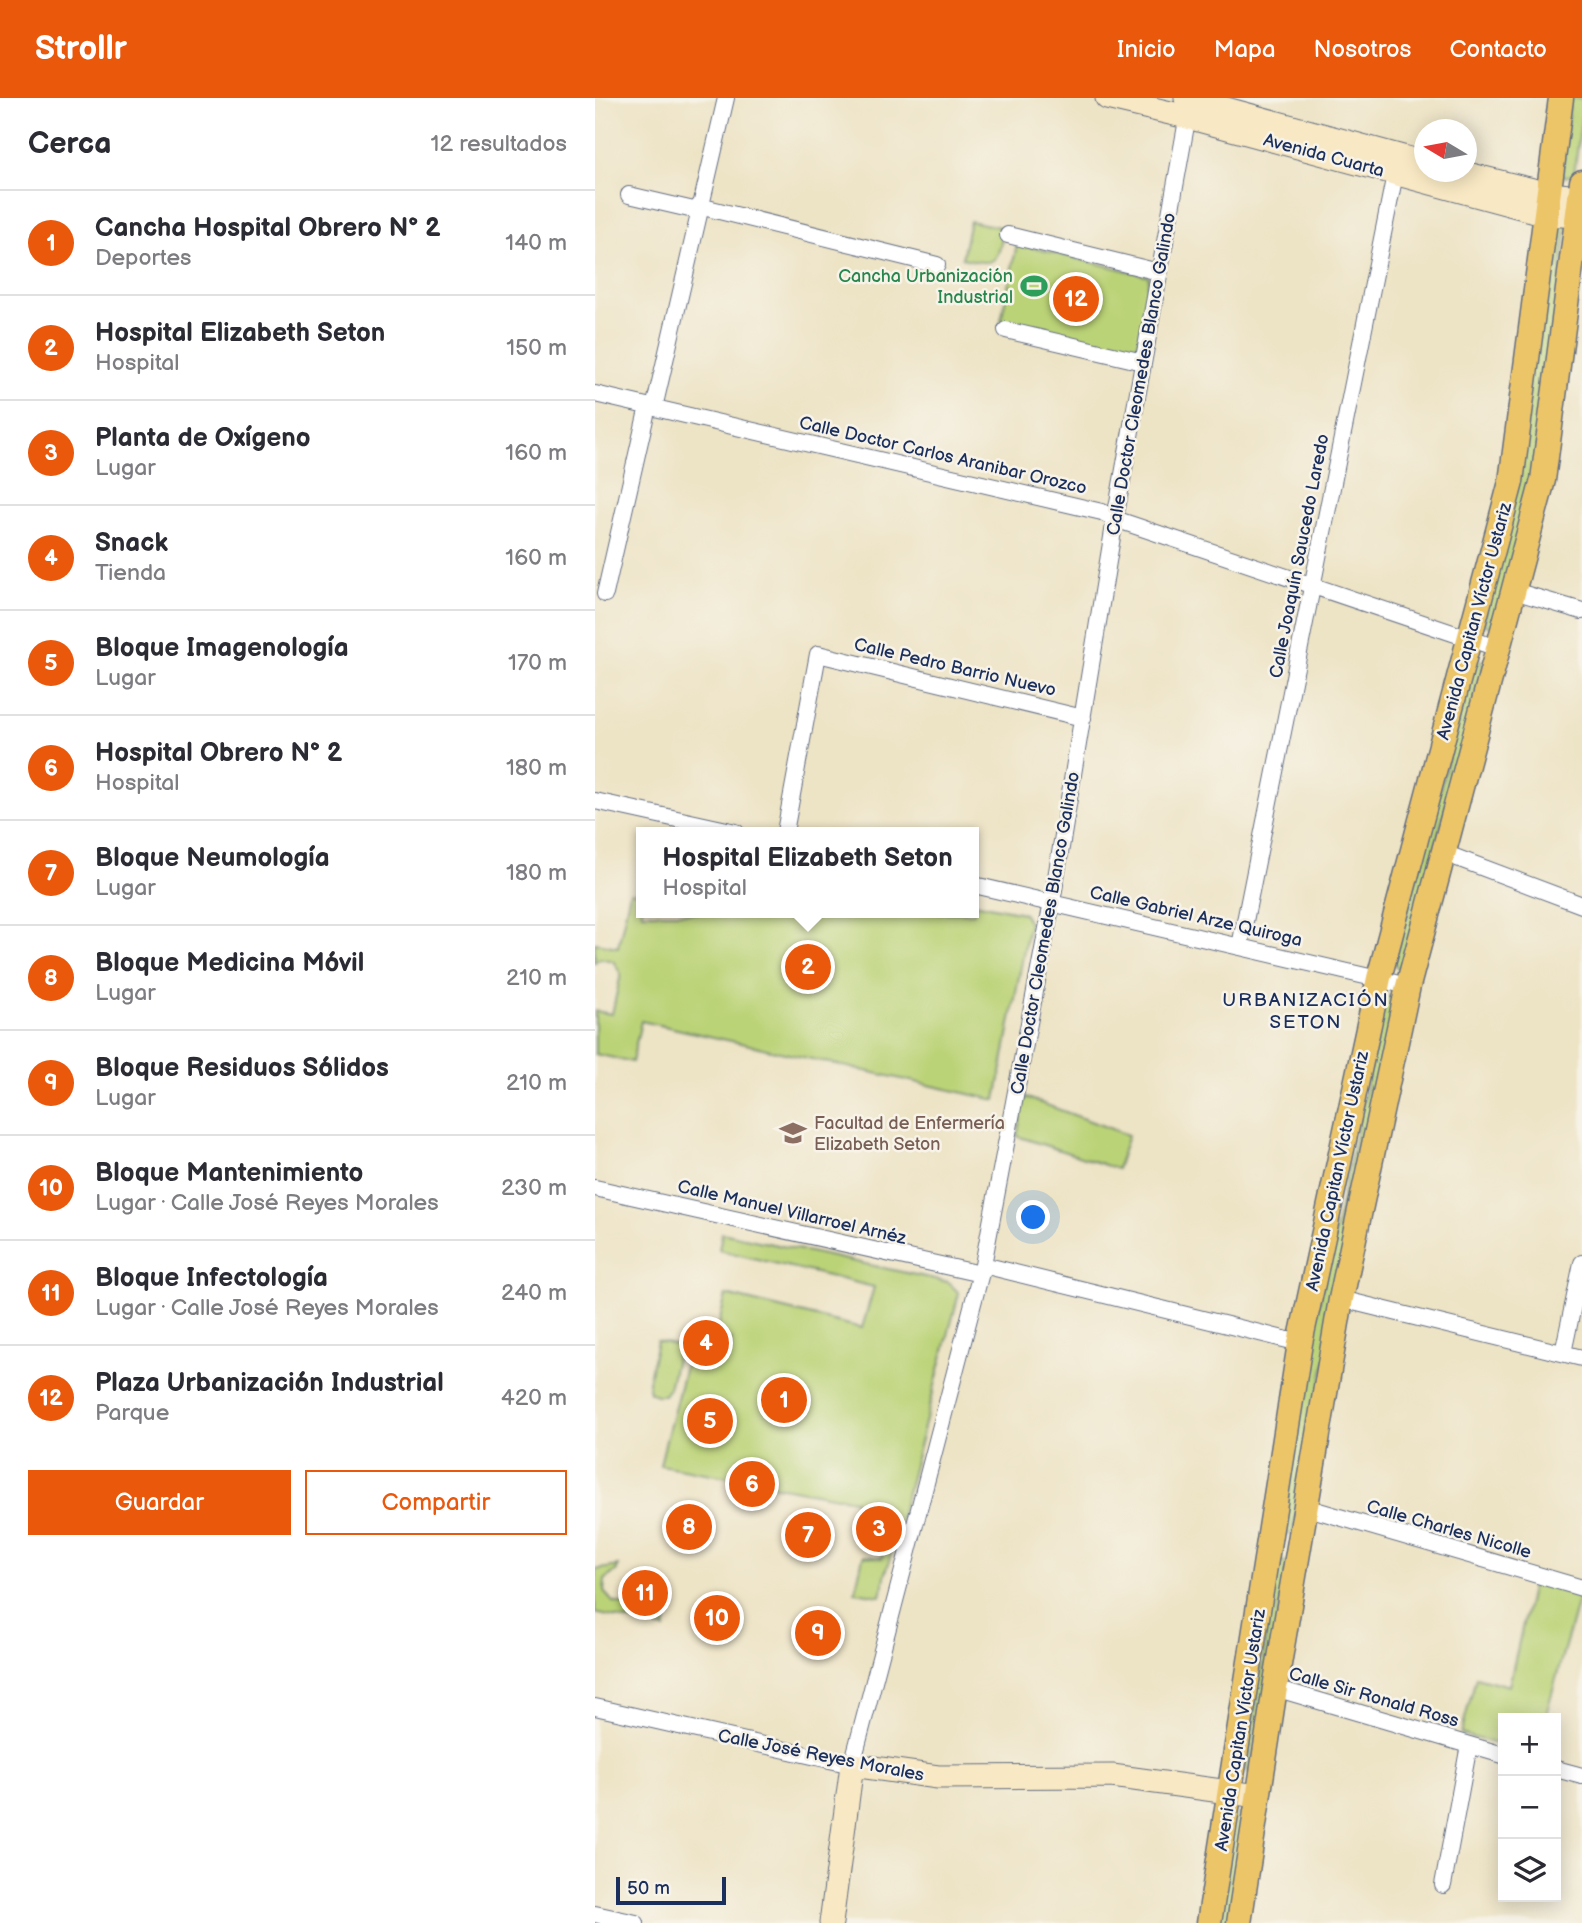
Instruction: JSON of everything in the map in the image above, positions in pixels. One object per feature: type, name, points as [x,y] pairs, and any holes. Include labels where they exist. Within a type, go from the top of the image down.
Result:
[{"type":"main road","name":"Avenida Capitan Víctor Ustariz","points":[[1209,1923],[1300,1343],[1379,978],[1511,482],[1562,98]]},
{"type":"main road","name":"Avenida Capitan Víctor Ustariz","points":[[1239,1923],[1275,1688],[1341,1298],[1408,986],[1543,480],[1581,202]]},
{"type":"main road","points":[[1268,1548],[1298,1554]]},
{"type":"street","points":[[605,594],[726,98]]},
{"type":"street","name":"Avenida Cuarta","points":[[1107,98],[1188,105],[1222,111],[1414,160]]},
{"type":"street","name":"Calle Doctor Cleomedes Blanco Galindo","points":[[831,1923],[852,1765],[982,1269],[1052,902],[1115,519],[1188,105]]},
{"type":"street","name":"Avenida Cuarta","points":[[1222,111],[1395,174],[1547,204],[1581,202]]},
{"type":"street","name":"Calle Joaquín Saucedo Laredo","points":[[1240,946],[1395,174]]},
{"type":"street","name":"Avenida Cuarta","points":[[1477,179],[1547,204]]},
{"type":"street","points":[[629,195],[937,265]]},
{"type":"street","points":[[1008,235],[1159,272]]},
{"type":"street","points":[[1006,330],[1143,362]]},
{"type":"street","name":"Calle Doctor Carlos Aranibar Orozco","points":[[595,394],[1102,512],[1115,519],[1497,648]]},
{"type":"street","points":[[1514,591],[1582,611]]},
{"type":"street","name":"Calle Pedro Barrio Nuevo","points":[[786,827],[818,654],[1083,718]]},
{"type":"street","points":[[595,801],[713,827]]},
{"type":"street","points":[[1444,853],[1582,905]]},
{"type":"street","name":"Calle Gabriel Arze Quiroga","points":[[979,886],[1408,986]]},
{"type":"street","name":"Calle Manuel Villarroel Arnéz","points":[[595,1188],[982,1269],[1300,1343]]},
{"type":"street","points":[[1563,1353],[1582,1263]]},
{"type":"street","points":[[1341,1298],[1582,1358]]},
{"type":"street","name":"Calle Charles Nicolle","points":[[1305,1507],[1582,1588]]},
{"type":"street","name":"Calle Sir Ronald Ross","points":[[1275,1688],[1498,1754]]},
{"type":"street","name":"Calle José Reyes Morales","points":[[595,1707],[852,1765],[938,1777],[1112,1776],[1258,1796]]},
{"type":"street","points":[[1443,1885],[1469,1745]]},
{"type":"street","points":[[1561,1770],[1582,1776]]},
{"type":"street","points":[[595,1914],[636,1923]]},
{"type":"green space","points":[[1570,98],[1582,98],[1582,116],[1574,174],[1565,177],[1562,176]]},
{"type":"green space","points":[[970,221],[1004,228],[1000,249],[994,260],[983,262],[962,258]]},
{"type":"green space","points":[[1567,222],[1536,475],[1495,627],[1484,625],[1553,224]]},
{"type":"green space","points":[[1017,244],[1149,276],[1137,354],[1001,321]]},
{"type":"green space","points":[[1474,661],[1484,662],[1403,967],[1398,968],[1394,964]]},
{"type":"green space","points":[[630,892],[636,892],[636,918],[979,918],[979,904],[1023,913],[1029,923],[996,1100],[641,1021],[632,1062],[595,1054],[595,1011],[612,1014],[621,974],[613,961],[600,958],[595,962],[595,943],[618,947]]},
{"type":"green space","points":[[1386,995],[1395,1000],[1292,1534],[1283,1535],[1279,1531],[1307,1360]]},
{"type":"green space","points":[[1025,1097],[1128,1135],[1117,1169],[1017,1136]]},
{"type":"green space","points":[[722,1233],[948,1282],[959,1293],[880,1596],[855,1592],[863,1556],[882,1558],[891,1519],[868,1514],[867,1519],[853,1516],[855,1500],[660,1465],[686,1360],[709,1366],[713,1350],[729,1353],[732,1339],[716,1336],[726,1295],[862,1328],[874,1287],[719,1250]]},
{"type":"green space","points":[[657,1341],[679,1346],[669,1388],[664,1395],[650,1392],[648,1383]]},
{"type":"green space","points":[[1278,1559],[1287,1563],[1250,1771],[1245,1770]]},
{"type":"green space","points":[[618,1566],[605,1580],[604,1592],[613,1602],[668,1616],[665,1629],[595,1613],[595,1570]]},
{"type":"green space","points":[[1533,1580],[1580,1593],[1546,1713],[1498,1713],[1498,1745],[1461,1734],[1476,1677],[1509,1686]]},
{"type":"green space","points":[[1239,1813],[1244,1814],[1231,1923],[1217,1923],[1234,1818]]},
{"type":"place","name":"Cancha Urbanización Industrial","points":[[1034,286]]},
{"type":"place","name":"Plaza Urbanización Industrial","points":[[1076,299]]},
{"type":"place","name":"Hospital Elizabeth Seton","points":[[808,967]]},
{"type":"place","name":"Facultad de Enfermería Elizabeth Seton","points":[[793,1133]]},
{"type":"place","name":"Snack","points":[[706,1343]]},
{"type":"place","name":"Cancha Hospital Obrero N° 2","points":[[784,1400]]},
{"type":"place","name":"Bloque Imagenología","points":[[710,1421]]},
{"type":"place","name":"Hospital Obrero N° 2","points":[[752,1484]]},
{"type":"place","name":"Bloque Medicina Móvil","points":[[689,1527]]},
{"type":"place","name":"Planta de Oxígeno","points":[[879,1529]]},
{"type":"place","name":"Bloque Neumología","points":[[808,1535]]},
{"type":"place","name":"Bloque Infectología","points":[[645,1593]]},
{"type":"place","name":"Bloque Mantenimiento","points":[[717,1618]]},
{"type":"place","name":"Bloque Residuos Sólidos","points":[[818,1633]]},
{"type":"district","name":"URBANIZACIÓN SETON","points":[[1306,1010]]}]
